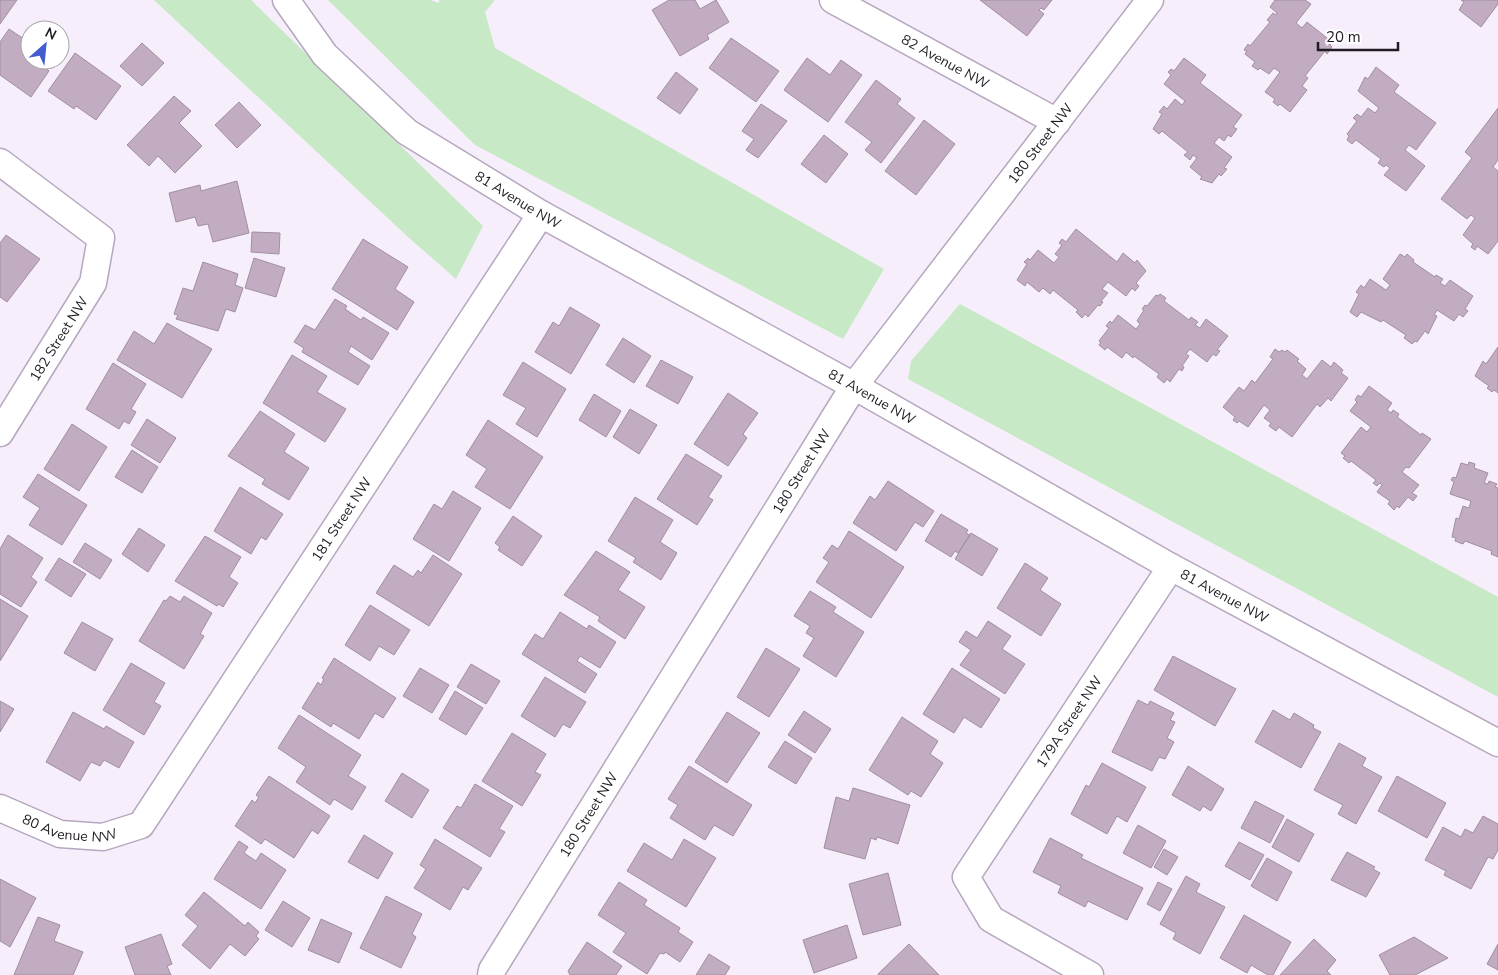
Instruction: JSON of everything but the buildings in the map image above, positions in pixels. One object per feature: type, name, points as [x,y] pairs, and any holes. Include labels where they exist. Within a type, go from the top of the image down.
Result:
[{"type":"street","name":"81 Avenue NW","points":[[286,0],[325,55],[407,132],[541,214],[854,386],[1171,567],[1498,743]]},
{"type":"street","name":"82 Avenue NW","points":[[833,0],[1057,122]]},
{"type":"street","name":"180 Street NW","points":[[492,972],[854,386],[1150,0]]},
{"type":"street","name":"182 Street NW","points":[[0,162],[101,238],[93,283],[0,433]]},
{"type":"street","name":"181 Street NW","points":[[141,824],[541,214]]},
{"type":"street","name":"179A Street NW","points":[[1090,975],[991,919],[966,877],[1171,567]]},
{"type":"street","name":"80 Avenue NW","points":[[0,808],[60,834],[103,837],[141,824]]},
{"type":"green space","points":[[154,0],[251,0],[483,226],[456,279],[408,237]]},
{"type":"green space","points":[[328,0],[431,0],[438,3],[440,0],[495,0],[485,12],[495,48],[884,269],[843,339],[475,145]]},
{"type":"green space","points":[[960,304],[1498,597],[1498,697],[908,379],[911,361]]}]
